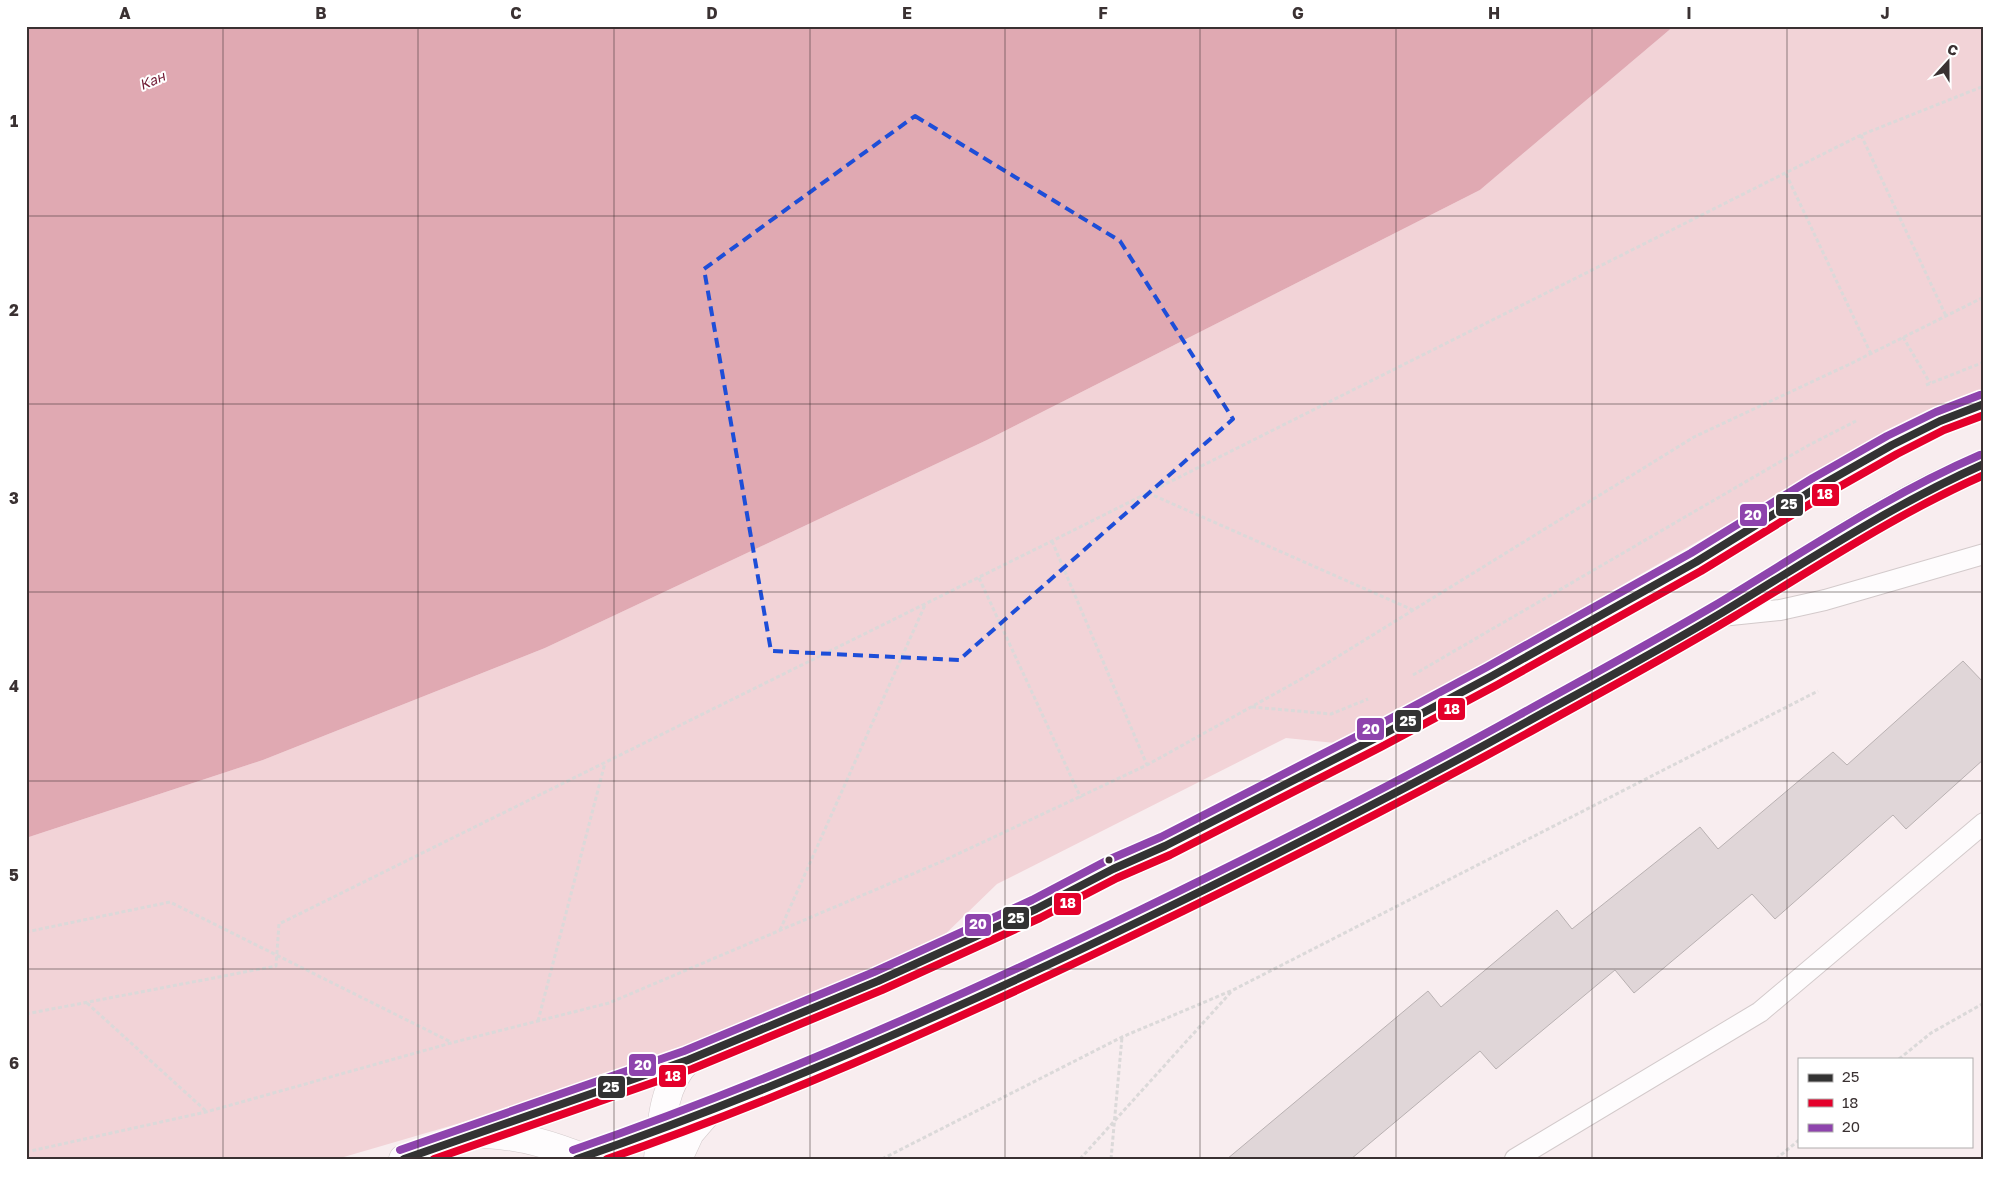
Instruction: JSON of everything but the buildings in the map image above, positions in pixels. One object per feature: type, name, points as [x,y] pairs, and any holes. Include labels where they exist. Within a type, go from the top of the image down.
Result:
[{"type":"main road","points":[[402,1159],[688,1060],[878,981],[1036,909],[1113,869],[1165,846],[1376,738],[1492,676],[1696,562],[1818,487],[1892,445],[1940,421],[1984,404]]},
{"type":"main road","points":[[475,1134],[527,1138],[556,1146],[582,1158],[710,1111],[904,1031],[1040,969],[1200,892],[1500,736],[1714,616],[1847,535],[1922,493],[1984,464]]},
{"type":"main road","points":[[658,1159],[661,1130],[674,1079],[680,1068],[688,1060]]},
{"type":"main road","points":[[678,1159],[690,1133],[699,1120],[710,1111]]},
{"type":"lane","points":[[1714,616],[1780,610],[1825,600],[1984,554]]},
{"type":"lane","points":[[1515,1159],[1760,1012],[1984,823]]},
{"type":"path","points":[[26,1014],[276,966],[279,924],[926,604],[1861,135],[1984,86]]},
{"type":"path","points":[[1861,135],[1946,316]]},
{"type":"path","points":[[1786,174],[1870,354]]},
{"type":"path","points":[[26,1152],[206,1112],[452,1043],[609,1003],[942,861],[1081,798],[1148,765],[1303,678],[1694,437],[1870,354],[1984,297]]},
{"type":"path","points":[[1904,337],[1930,383]]},
{"type":"path","points":[[1921,388],[1984,362]]},
{"type":"path","points":[[1408,678],[1500,622],[1615,559],[1809,445],[1861,418]]},
{"type":"path","points":[[1148,493],[1413,610]]},
{"type":"path","points":[[1052,541],[1148,765]]},
{"type":"path","points":[[978,578],[1081,798]]},
{"type":"path","points":[[779,931],[926,604]]},
{"type":"path","points":[[882,1159],[1122,1037],[1233,990],[1818,691]]},
{"type":"path","points":[[1252,706],[1331,714],[1374,697]]},
{"type":"path","points":[[538,1021],[606,763]]},
{"type":"path","points":[[26,932],[170,902],[452,1043]]},
{"type":"path","points":[[1080,1159],[1233,990]]},
{"type":"path","points":[[86,1002],[206,1112]]},
{"type":"path","points":[[1900,1058],[1931,1033],[1984,1003]]},
{"type":"path","points":[[1111,1159],[1122,1037]]},
{"type":"path","points":[[1776,1159],[1798,1141]]},
{"type":"highlighted area","points":[[915,116],[1120,241],[1233,419],[959,660],[771,651],[704,269]]},
{"type":"shaded area","points":[[1674,26],[1984,26],[1984,390],[1920,417],[1843,458],[1345,744],[1286,738],[997,884],[933,946],[628,1072],[563,1093],[337,1159],[26,1159],[26,838],[263,760],[545,648],[987,440],[1480,190]]},
{"type":"water","name":"Кан","points":[[26,26],[1674,26],[1480,190],[987,440],[545,648],[263,760],[26,838]]},
{"type":"transit line","name":"20","points":[[400,1150],[684,1051],[874,972],[1032,900],[1108,860],[1161,837],[1371,729],[1487,667],[1691,553],[1813,478],[1887,436],[1936,412],[1980,395]]},
{"type":"transit line","name":"25","points":[[404,1159],[688,1060],[878,981],[1036,909],[1113,869],[1165,846],[1376,738],[1492,676],[1696,562],[1818,487],[1892,445],[1940,421],[1984,404]]},
{"type":"transit line","name":"18","points":[[434,1159],[692,1069],[882,990],[1040,918],[1117,878],[1170,855],[1381,747],[1497,685],[1701,571],[1823,496],[1897,454],[1944,430],[1984,415]]},
{"type":"transit line","name":"20","points":[[573,1150],[717,1097],[860,1039],[1001,976],[1236,863],[1472,741],[1688,621],[1877,507],[1980,455]]},
{"type":"transit line","name":"25","points":[[577,1159],[721,1106],[864,1048],[1005,985],[1240,872],[1476,750],[1674,641],[1884,515],[1984,464]]},
{"type":"transit line","name":"18","points":[[607,1159],[731,1114],[852,1064],[1092,955],[1202,902],[1365,820],[1526,734],[1709,631],[1888,524],[1951,490],[1984,475]]}]
